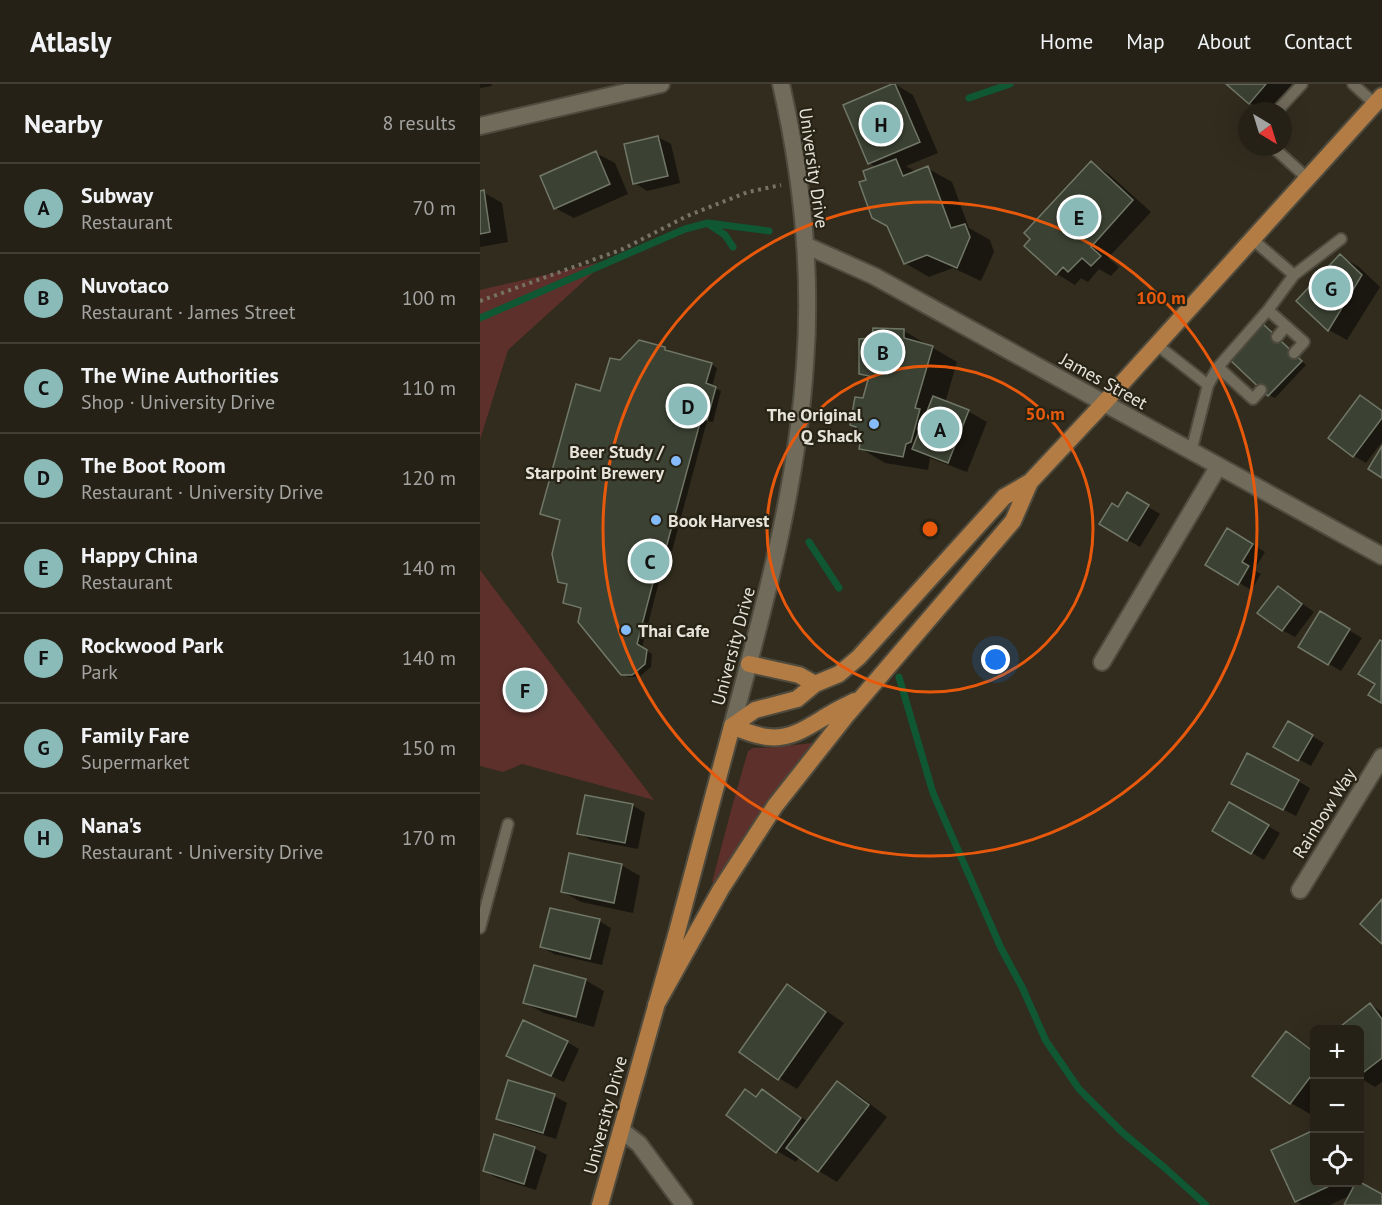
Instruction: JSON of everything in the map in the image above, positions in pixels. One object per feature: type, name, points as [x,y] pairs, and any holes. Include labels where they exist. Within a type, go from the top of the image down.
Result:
[{"type":"main road","points":[[732,726],[755,710],[797,699],[815,684],[839,674],[859,657],[1004,497],[1029,482],[1104,403],[1379,100]]},
{"type":"main road","points":[[656,1005],[721,889],[775,806],[861,698],[1013,521],[1029,482]]},
{"type":"main road","points":[[749,664],[799,675],[815,684]]},
{"type":"main road","points":[[732,726],[770,738],[785,736],[800,732],[861,698]]},
{"type":"main road","name":"University Drive","points":[[600,1205],[732,726]]},
{"type":"street","points":[[480,126],[661,84]]},
{"type":"street","name":"University Drive","points":[[732,726],[779,540],[797,440],[805,363],[807,282],[805,245],[796,164],[781,84]]},
{"type":"street","name":"James Street","points":[[805,245],[874,276],[1382,556]]},
{"type":"street","points":[[1102,662],[1218,467]]},
{"type":"street","name":"Rainbow Way","points":[[1300,890],[1382,757]]},
{"type":"street","points":[[621,1130],[639,1144],[684,1205]]},
{"type":"lane","points":[[1285,102],[1302,84]]},
{"type":"lane","points":[[1353,84],[1379,100]]},
{"type":"lane","points":[[1283,156],[1307,178]]},
{"type":"lane","points":[[1252,239],[1294,275]]},
{"type":"lane","points":[[1191,452],[1208,385],[1218,367],[1268,310],[1294,275],[1341,239]]},
{"type":"lane","points":[[1268,310],[1305,342],[1294,353]]},
{"type":"lane","points":[[1277,337],[1286,326]]},
{"type":"lane","points":[[1157,345],[1208,385]]},
{"type":"lane","points":[[1218,367],[1253,399],[1261,390]]},
{"type":"lane","points":[[1236,383],[1244,374]]},
{"type":"lane","points":[[480,928],[508,824]]},
{"type":"path","points":[[480,301],[623,249],[687,216],[748,192],[798,182]]},
{"type":"shaded area","points":[[606,261],[508,350],[480,440],[480,290]]},
{"type":"shaded area","points":[[480,570],[654,800],[522,764],[503,772],[480,766]]},
{"type":"shaded area","points":[[814,744],[749,828],[716,882],[712,882],[748,751],[753,748]]},
{"type":"building","points":[[895,84],[920,142],[868,164],[843,105]]},
{"type":"building","points":[[1226,84],[1266,84],[1251,102],[1247,102]]},
{"type":"building","points":[[658,136],[668,176],[633,184],[624,144]]},
{"type":"building","points":[[596,151],[610,184],[554,209],[540,176]]},
{"type":"building","points":[[896,159],[903,176],[928,166],[951,228],[965,224],[970,237],[957,268],[927,255],[904,264],[887,226],[872,218],[859,182],[866,180],[863,171]]},
{"type":"building","points":[[1091,161],[1133,200],[1091,247],[1101,256],[1091,266],[1082,258],[1068,272],[1063,267],[1056,275],[1024,246],[1030,239],[1024,233]]},
{"type":"building","points":[[484,190],[490,232],[480,234],[480,191]]},
{"type":"building","points":[[1340,254],[1362,275],[1328,331],[1296,301]]},
{"type":"building","points":[[1262,323],[1302,361],[1268,396],[1228,358]]},
{"type":"building","points":[[873,328],[904,329],[904,338],[933,346],[915,408],[920,409],[911,442],[906,444],[903,457],[859,449],[862,433],[855,432],[856,427],[850,425],[855,397],[863,398],[869,376],[859,374],[859,339],[872,338]]},
{"type":"building","points":[[639,340],[712,363],[706,383],[716,387],[707,420],[701,419],[666,548],[662,548],[637,644],[647,650],[645,664],[632,675],[621,675],[578,622],[581,608],[563,603],[567,584],[558,582],[552,554],[560,520],[540,514],[576,384],[600,391],[610,358],[620,360]]},
{"type":"building","points":[[1360,395],[1382,411],[1382,418],[1353,457],[1328,438]]},
{"type":"building","points":[[933,396],[969,410],[948,463],[912,449]]},
{"type":"building","points":[[1382,446],[1382,478],[1368,469]]},
{"type":"building","points":[[1127,492],[1149,505],[1127,541],[1099,524],[1112,503],[1118,507]]},
{"type":"building","points":[[1227,528],[1253,544],[1242,562],[1249,566],[1238,585],[1205,565]]},
{"type":"building","points":[[1278,586],[1302,604],[1282,631],[1257,613]]},
{"type":"building","points":[[1320,611],[1350,629],[1328,665],[1298,647]]},
{"type":"building","points":[[1380,640],[1382,641],[1381,703],[1368,695],[1375,684],[1358,674]]},
{"type":"building","points":[[1288,721],[1313,735],[1298,761],[1273,747]]},
{"type":"building","points":[[1247,753],[1299,780],[1283,810],[1231,784]]},
{"type":"building","points":[[585,795],[633,804],[625,843],[577,834]]},
{"type":"building","points":[[1229,802],[1269,825],[1251,854],[1212,831]]},
{"type":"building","points":[[569,853],[622,864],[614,903],[561,892]]},
{"type":"building","points":[[1382,899],[1382,944],[1360,924]]},
{"type":"building","points":[[550,908],[600,919],[590,959],[540,947]]},
{"type":"building","points":[[534,965],[586,979],[576,1017],[523,1003]]},
{"type":"building","points":[[787,984],[826,1012],[778,1080],[739,1052]]},
{"type":"building","points":[[1370,1003],[1382,1019],[1382,1058],[1364,1072],[1364,1025],[1342,1025]]},
{"type":"building","points":[[523,1020],[568,1041],[551,1076],[506,1056]]},
{"type":"building","points":[[1286,1031],[1310,1049],[1310,1077],[1290,1104],[1252,1076]]},
{"type":"building","points":[[508,1080],[555,1094],[543,1133],[496,1119]]},
{"type":"building","points":[[837,1081],[869,1105],[818,1172],[786,1148]]},
{"type":"building","points":[[745,1089],[756,1097],[762,1089],[801,1118],[776,1153],[726,1115]]},
{"type":"building","points":[[1310,1132],[1310,1187],[1327,1187],[1295,1202],[1271,1150]]},
{"type":"building","points":[[494,1134],[535,1147],[524,1184],[483,1171]]},
{"type":"building","points":[[1364,1184],[1382,1194],[1382,1205],[1344,1205],[1353,1187],[1364,1187]]},
{"type":"waterway","points":[[969,98],[1010,84]]},
{"type":"waterway","points":[[480,318],[685,229],[708,223],[769,231]]},
{"type":"waterway","points":[[710,225],[725,235],[733,247]]},
{"type":"waterway","points":[[809,542],[839,588]]},
{"type":"waterway","points":[[899,677],[933,793],[1001,948],[1022,987],[1046,1041],[1079,1089],[1123,1133],[1206,1205]]},
{"type":"place","name":"Nana's","points":[[881,124]]},
{"type":"place","name":"Happy China","points":[[1079,217]]},
{"type":"place","name":"Family Fare","points":[[1331,288]]},
{"type":"place","name":"Nuvotaco","points":[[883,352]]},
{"type":"place","name":"The Boot Room","points":[[688,406]]},
{"type":"place","name":"The Original Q Shack","points":[[874,424]]},
{"type":"place","name":"Subway","points":[[940,429]]},
{"type":"place","name":"Beer Study / Starpoint Brewery","points":[[676,461]]},
{"type":"place","name":"Book Harvest","points":[[656,520]]},
{"type":"place","name":"The Wine Authorities","points":[[650,561]]},
{"type":"place","name":"Thai Cafe","points":[[626,630]]},
{"type":"place","name":"Rockwood Park","points":[[525,690]]}]
